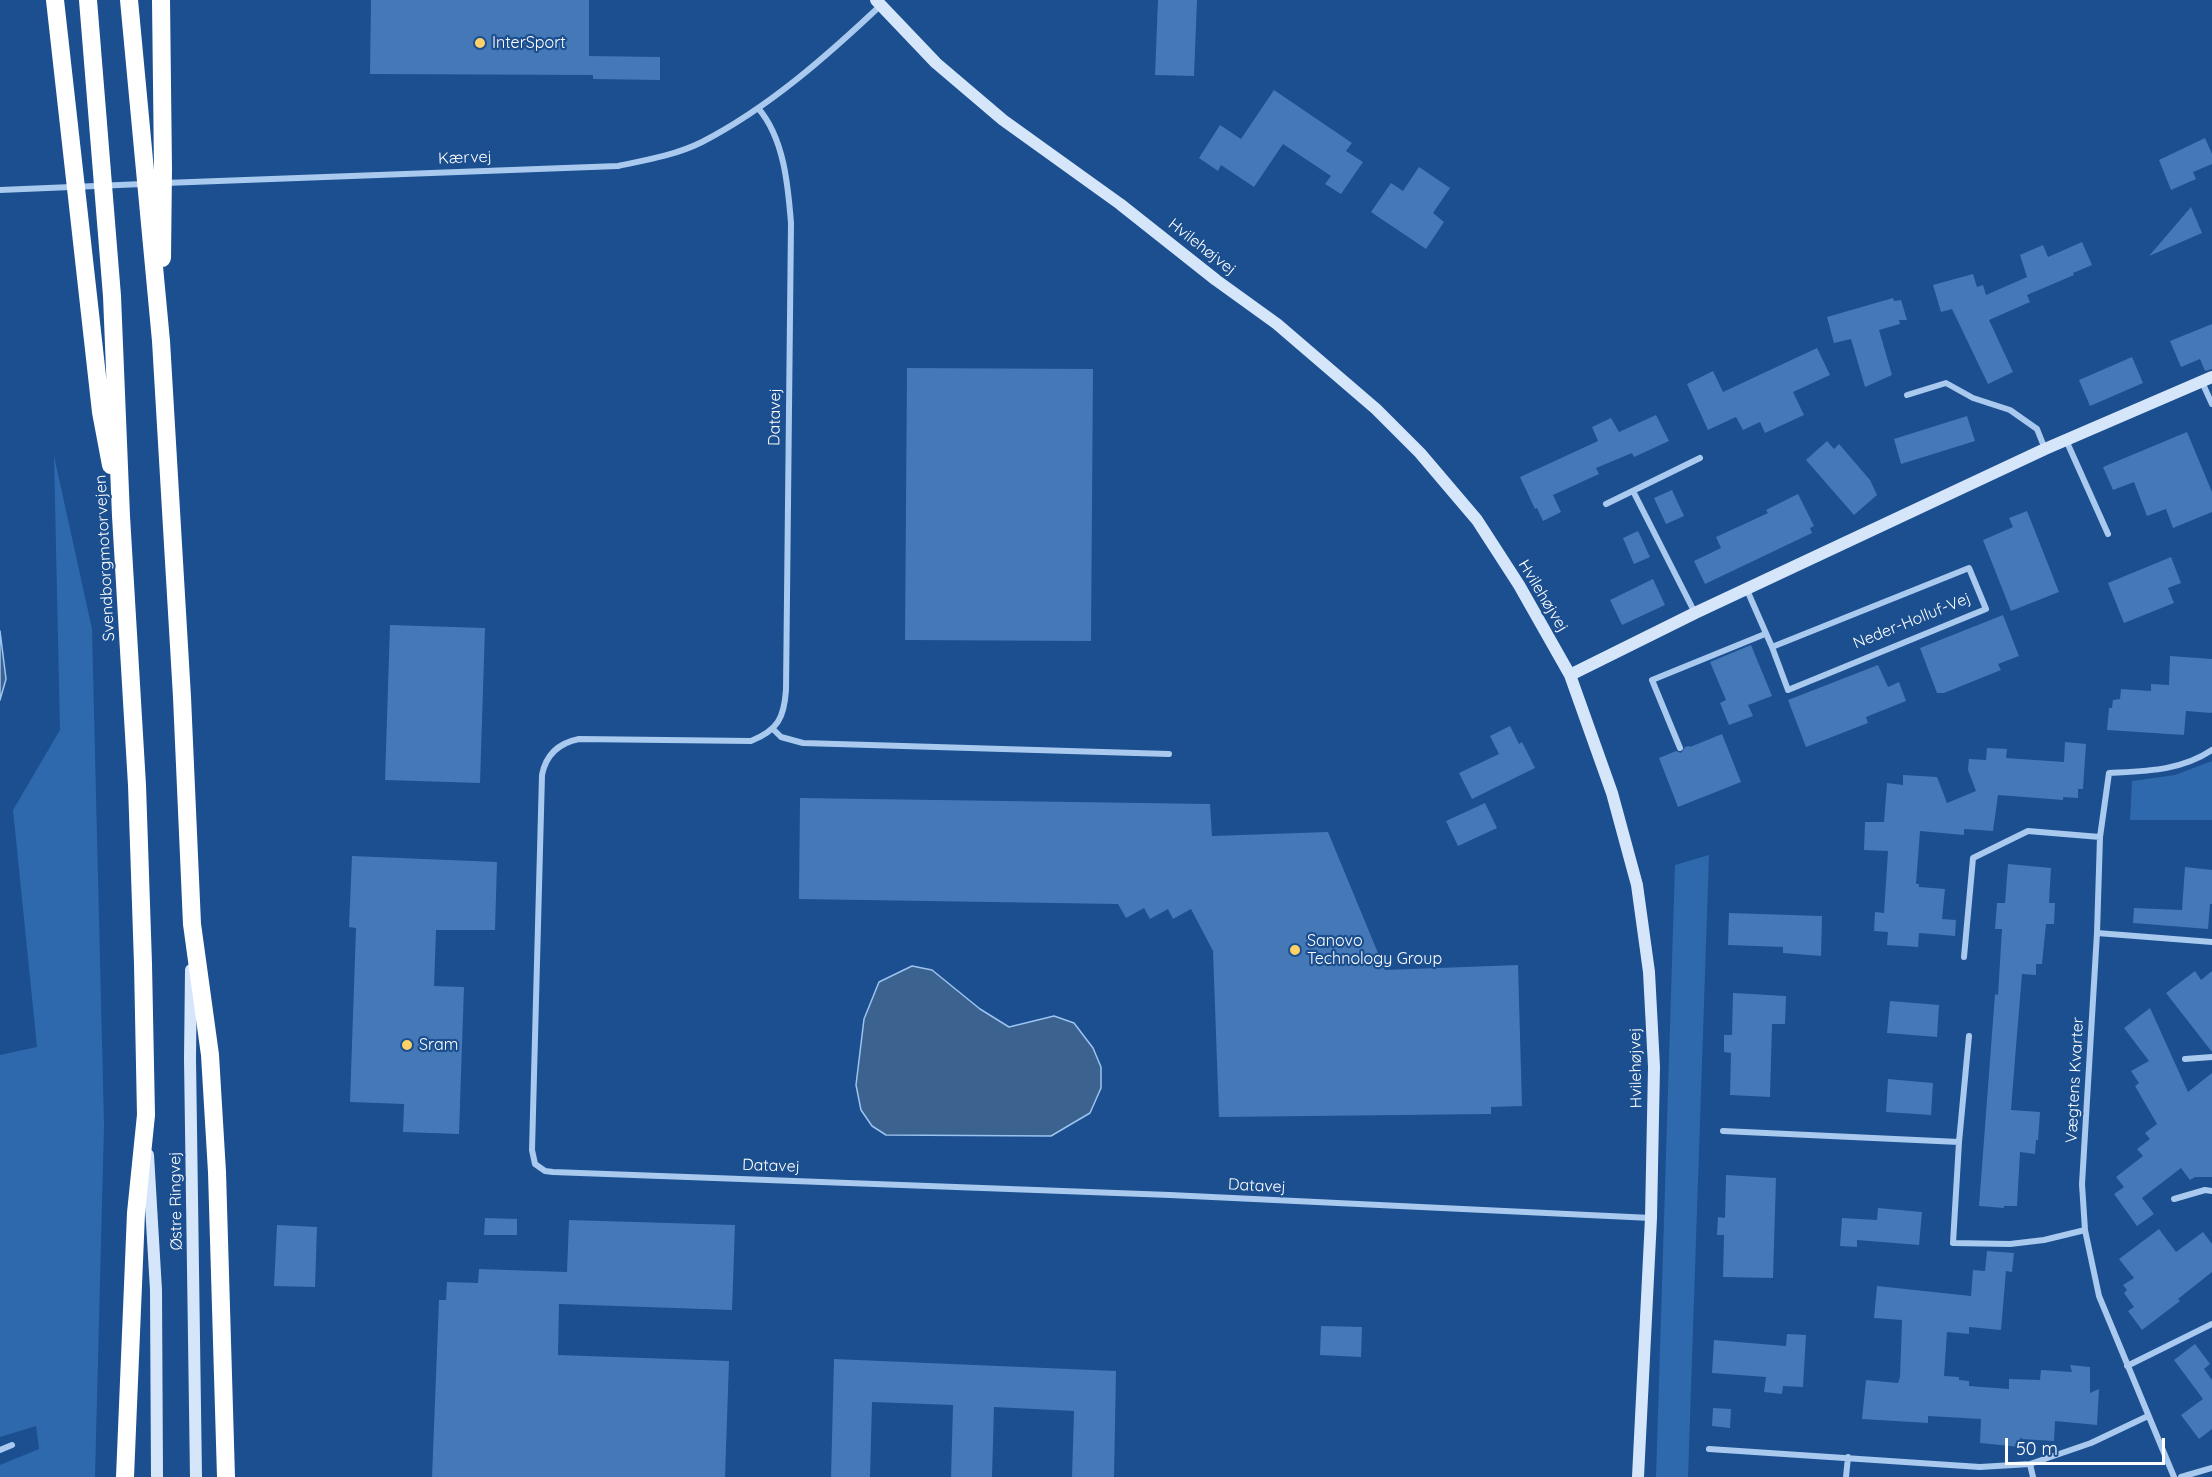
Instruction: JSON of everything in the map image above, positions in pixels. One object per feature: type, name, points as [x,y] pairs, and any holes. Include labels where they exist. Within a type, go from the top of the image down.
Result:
[{"type":"highway","points":[[55,0],[101,412],[121,516]]},
{"type":"highway","name":"Svendborgmotorvejen","points":[[88,0],[112,296],[121,516],[137,785],[146,1115],[136,1213],[125,1477]]},
{"type":"highway","points":[[129,0],[161,341],[192,924],[211,1067],[218,1184],[226,1477]]},
{"type":"highway","points":[[161,0],[163,169],[161,341]]},
{"type":"street","name":"Kærvej","points":[[0,190],[618,166],[664,156],[701,142],[758,108],[878,3]]},
{"type":"street","name":"Hvilehøjvej","points":[[878,3],[936,63],[1003,120],[1120,204],[1216,280],[1277,324],[1391,424],[1420,453],[1477,520],[1519,585],[1570,675],[1612,793],[1637,885],[1648,972],[1654,1067],[1651,1218],[1638,1477]]},
{"type":"street","name":"Datavej","points":[[758,108],[765,116],[786,172],[791,223],[784,709],[773,729],[751,741],[579,739],[559,746],[548,758],[542,775],[532,1150],[535,1164],[545,1171],[1135,1194],[1651,1218]]},
{"type":"street","points":[[1570,675],[1695,613],[2045,449],[2207,379],[2212,404]]},
{"type":"street","points":[[1907,395],[1946,383],[1973,398],[2010,410],[2037,429],[2045,449]]},
{"type":"street","points":[[2066,440],[2108,534]]},
{"type":"street","points":[[1606,504],[1700,458]]},
{"type":"street","points":[[1633,491],[1695,613]]},
{"type":"street","name":"Neder-Holluf-Vej","points":[[1747,590],[1788,690],[1986,609],[1969,568],[1772,647]]},
{"type":"street","points":[[1680,748],[1652,680],[1765,634]]},
{"type":"street","points":[[773,729],[781,737],[803,743],[1170,754]]},
{"type":"street","name":"Vægtens Kvarter","points":[[2174,1477],[2099,1296],[2085,1230],[2082,1184],[2097,933],[2100,837],[2109,773],[2159,770],[2197,760],[2212,750]]},
{"type":"street","points":[[1964,957],[1973,858],[2028,831],[2100,837]]},
{"type":"street","name":"Østre Ringvej","points":[[192,924],[190,1059],[196,1477]]},
{"type":"street","points":[[2097,933],[2212,942]]},
{"type":"street","points":[[1969,1036],[1959,1142],[1953,1243],[2010,1244],[2044,1240],[2085,1230]]},
{"type":"street","points":[[2185,1059],[2212,1057]]},
{"type":"street","name":"Østre Ringvej","points":[[146,1115],[156,1290],[158,1477]]},
{"type":"street","points":[[1723,1131],[1959,1142]]},
{"type":"street","points":[[2174,1199],[2205,1190],[2212,1191]]},
{"type":"street","points":[[2127,1366],[2212,1324]]},
{"type":"street","points":[[1709,1449],[1980,1467],[2030,1464],[2091,1443],[2148,1416]]},
{"type":"street","points":[[0,1450],[12,1445]]},
{"type":"street","points":[[1846,1477],[1848,1457]]},
{"type":"street","points":[[2030,1464],[2033,1477]]},
{"type":"street","points":[[2181,1477],[2212,1468]]},
{"type":"shaded area","points":[[54,456],[92,629],[104,1125],[95,1477],[0,1477],[0,1465],[39,1449],[36,1426],[0,1437],[0,1055],[37,1047],[13,810],[60,730]]},
{"type":"shaded area","points":[[0,631],[6,679],[0,700]]},
{"type":"shaded area","points":[[2212,761],[2212,820],[2130,820],[2132,781],[2175,775]]},
{"type":"shaded area","points":[[1709,855],[1688,1477],[1656,1477],[1675,865]]},
{"type":"shaded area","points":[[912,966],[932,970],[980,1009],[1009,1027],[1054,1016],[1074,1023],[1093,1048],[1101,1067],[1101,1088],[1090,1113],[1051,1136],[886,1135],[872,1126],[861,1110],[856,1085],[864,1019],[879,982]]},
{"type":"building","name":"InterSport","points":[[371,0],[589,0],[589,56],[660,57],[660,80],[593,79],[593,75],[370,74]]},
{"type":"building","points":[[1158,0],[1197,0],[1194,76],[1155,75]]},
{"type":"building","points":[[1274,90],[1352,143],[1346,151],[1363,162],[1341,194],[1325,184],[1331,176],[1283,144],[1254,187],[1221,165],[1218,171],[1199,158],[1220,125],[1241,139]]},
{"type":"building","points":[[2205,138],[2212,154],[2212,164],[2193,172],[2196,179],[2171,190],[2159,160]]},
{"type":"building","points":[[1419,167],[1450,188],[1433,213],[1444,222],[1426,249],[1371,212],[1391,183],[1403,191]]},
{"type":"building","points":[[2191,207],[2202,233],[2149,256]]},
{"type":"building","points":[[2082,242],[2092,265],[2027,295],[2030,302],[1989,320],[2013,372],[1988,384],[1952,309],[1941,312],[1933,285],[1973,274],[1977,287],[1983,285],[1986,295],[2027,277],[2020,255],[2043,245],[2048,257]]},
{"type":"building","points":[[1893,298],[1894,301],[1901,300],[1907,320],[1899,320],[1900,324],[1879,330],[1892,375],[1865,387],[1851,339],[1834,343],[1827,317]]},
{"type":"building","points":[[2212,324],[2212,369],[2205,371],[2200,359],[2181,367],[2170,341]]},
{"type":"building","points":[[1817,348],[1830,375],[1793,392],[1804,415],[1765,433],[1760,422],[1743,430],[1736,417],[1708,430],[1687,384],[1713,371],[1723,392]]},
{"type":"building","points":[[2132,357],[2143,383],[2090,406],[2079,380]]},
{"type":"building","points":[[907,368],[1093,369],[1091,641],[905,640]]},
{"type":"building","points":[[1656,415],[1669,441],[1634,457],[1632,453],[1596,468],[1599,474],[1553,495],[1561,512],[1543,521],[1520,477],[1598,441],[1592,427],[1611,418],[1619,432]]},
{"type":"building","points":[[1967,416],[1975,441],[1901,464],[1894,439]]},
{"type":"building","points":[[2187,432],[2212,492],[2212,512],[2173,528],[2166,509],[2147,516],[2134,482],[2113,490],[2103,467]]},
{"type":"building","points":[[1827,441],[1834,449],[1839,444],[1870,480],[1877,495],[1854,515],[1806,460]]},
{"type":"building","points":[[1672,490],[1684,516],[1666,524],[1654,498]]},
{"type":"building","points":[[1798,494],[1814,526],[1810,528],[1812,533],[1705,584],[1694,561],[1721,548],[1716,537],[1768,513],[1766,510]]},
{"type":"building","points":[[2027,511],[2059,592],[2011,611],[1983,540],[2013,527],[2009,518]]},
{"type":"building","points":[[1638,531],[1650,557],[1634,564],[1623,538]]},
{"type":"building","points":[[2171,557],[2181,583],[2168,588],[2174,603],[2124,623],[2108,583]]},
{"type":"building","points":[[1653,579],[1665,605],[1622,625],[1610,600]]},
{"type":"building","points":[[2003,615],[2019,656],[1998,664],[2001,670],[1944,693],[1937,693],[1920,648]]},
{"type":"building","points":[[390,625],[485,628],[480,783],[385,780]]},
{"type":"building","points":[[1751,645],[1772,696],[1748,705],[1753,716],[1729,725],[1720,703],[1726,700],[1710,662]]},
{"type":"building","points":[[2170,656],[2212,659],[2212,712],[2186,711],[2184,735],[2107,730],[2109,708],[2112,708],[2113,700],[2120,699],[2121,689],[2151,691],[2151,684],[2169,685]]},
{"type":"building","points":[[1878,665],[1888,687],[1899,682],[1906,701],[1866,717],[1868,723],[1806,747],[1788,700]]},
{"type":"building","points":[[1510,726],[1519,744],[1522,742],[1535,768],[1472,799],[1459,773],[1499,754],[1490,736]]},
{"type":"building","points":[[1722,734],[1741,782],[1678,807],[1659,758],[1676,751],[1681,753],[1685,747]]},
{"type":"building","points":[[2065,742],[2086,744],[2083,789],[2078,789],[2078,798],[2063,797],[2063,800],[1998,795],[1993,831],[1964,829],[1964,835],[1920,831],[1916,884],[1919,884],[1919,887],[1945,889],[1942,919],[1956,920],[1955,936],[1919,933],[1918,947],[1887,945],[1888,932],[1874,931],[1875,912],[1884,913],[1888,851],[1864,850],[1865,822],[1884,822],[1887,783],[1903,785],[1903,775],[1937,777],[1947,803],[1976,791],[1968,770],[1969,759],[1986,760],[1987,748],[2007,749],[2006,758],[2064,762]]},
{"type":"building","name":"Sanovo Technology Group","points":[[800,798],[1210,804],[1212,836],[1328,832],[1385,970],[1518,965],[1522,1106],[1491,1107],[1491,1114],[1219,1117],[1213,951],[1191,909],[1173,919],[1168,909],[1150,919],[1144,908],[1126,918],[1118,904],[799,899]]},
{"type":"building","points":[[1485,803],[1497,828],[1458,846],[1446,821]]},
{"type":"building","name":"Sram","points":[[352,856],[497,862],[495,930],[436,930],[434,986],[464,987],[459,1134],[403,1132],[404,1104],[350,1102],[356,928],[349,927]]},
{"type":"building","points":[[2008,864],[2051,868],[2049,903],[2055,903],[2054,924],[2046,924],[2042,964],[2036,964],[2036,975],[2022,974],[2011,1110],[2040,1112],[2038,1140],[2036,1140],[2035,1154],[2020,1152],[2017,1206],[2004,1206],[2004,1208],[1979,1206],[2002,929],[1995,929],[1997,903],[2005,903]]},
{"type":"building","points":[[2185,867],[2212,870],[2212,904],[2210,904],[2208,929],[2133,923],[2134,908],[2182,910]]},
{"type":"building","points":[[1729,913],[1822,916],[1821,956],[1783,953],[1783,947],[1728,945]]},
{"type":"building","points":[[2195,971],[2201,980],[2212,971],[2212,1052],[2166,993]]},
{"type":"building","points":[[1733,993],[1786,996],[1785,1024],[1772,1024],[1770,1097],[1730,1095],[1731,1053],[1724,1052],[1724,1035],[1732,1035]]},
{"type":"building","points":[[1890,1001],[1939,1005],[1937,1037],[1887,1033]]},
{"type":"building","points":[[2150,1008],[2188,1092],[2212,1073],[2212,1177],[2195,1177],[2190,1180],[2181,1168],[2142,1198],[2154,1214],[2137,1226],[2114,1194],[2124,1187],[2116,1177],[2143,1156],[2137,1149],[2150,1139],[2145,1133],[2157,1124],[2135,1086],[2139,1083],[2131,1071],[2149,1061],[2124,1028]]},
{"type":"building","points":[[1888,1079],[1933,1083],[1931,1115],[1886,1112]]},
{"type":"building","points":[[1726,1175],[1776,1178],[1773,1278],[1723,1277],[1724,1235],[1717,1235],[1718,1217],[1725,1218]]},
{"type":"building","points":[[1878,1208],[1922,1212],[1919,1245],[1857,1240],[1857,1247],[1840,1246],[1842,1218],[1877,1220]]},
{"type":"building","points":[[485,1218],[517,1219],[517,1235],[484,1235]]},
{"type":"building","points":[[569,1220],[735,1225],[732,1310],[559,1304],[558,1355],[729,1361],[725,1477],[432,1477],[439,1300],[446,1300],[447,1282],[478,1283],[479,1269],[567,1272]]},
{"type":"building","points":[[277,1225],[317,1227],[315,1287],[274,1286]]},
{"type":"building","points":[[2159,1229],[2176,1252],[2203,1232],[2212,1244],[2212,1272],[2178,1299],[2180,1301],[2142,1330],[2128,1311],[2134,1307],[2124,1293],[2127,1290],[2123,1285],[2134,1278],[2119,1259]]},
{"type":"building","points":[[1987,1251],[2014,1253],[2012,1272],[2006,1271],[2001,1330],[1969,1327],[1969,1334],[1947,1332],[1944,1376],[1959,1377],[1959,1380],[1969,1381],[1969,1386],[2009,1389],[2009,1379],[2040,1380],[2041,1370],[2072,1372],[2070,1365],[2090,1367],[2090,1393],[2099,1389],[2097,1425],[2055,1421],[2054,1441],[2021,1439],[2020,1447],[1980,1443],[1981,1419],[1928,1416],[1928,1423],[1862,1419],[1866,1380],[1898,1383],[1900,1377],[1902,1320],[1874,1318],[1877,1286],[1971,1296],[1973,1270],[1985,1271]]},
{"type":"building","points":[[1321,1326],[1362,1327],[1361,1357],[1320,1355]]},
{"type":"building","points":[[1787,1334],[1806,1335],[1803,1387],[1783,1386],[1782,1394],[1764,1392],[1766,1377],[1712,1373],[1714,1340],[1786,1346]]},
{"type":"building","points":[[2195,1344],[2210,1364],[2204,1369],[2212,1380],[2212,1429],[2199,1439],[2181,1415],[2203,1399],[2174,1360]]},
{"type":"building","points":[[834,1359],[1116,1371],[1114,1477],[1072,1477],[1074,1411],[994,1407],[992,1477],[951,1477],[953,1405],[872,1402],[870,1477],[831,1477]]},
{"type":"building","points":[[1713,1408],[1731,1409],[1730,1428],[1712,1426]]},
{"type":"place","name":"InterSport","points":[[480,43]]},
{"type":"place","name":"Sanovo Technology Group","points":[[1295,950]]},
{"type":"place","name":"Sram","points":[[407,1045]]}]
